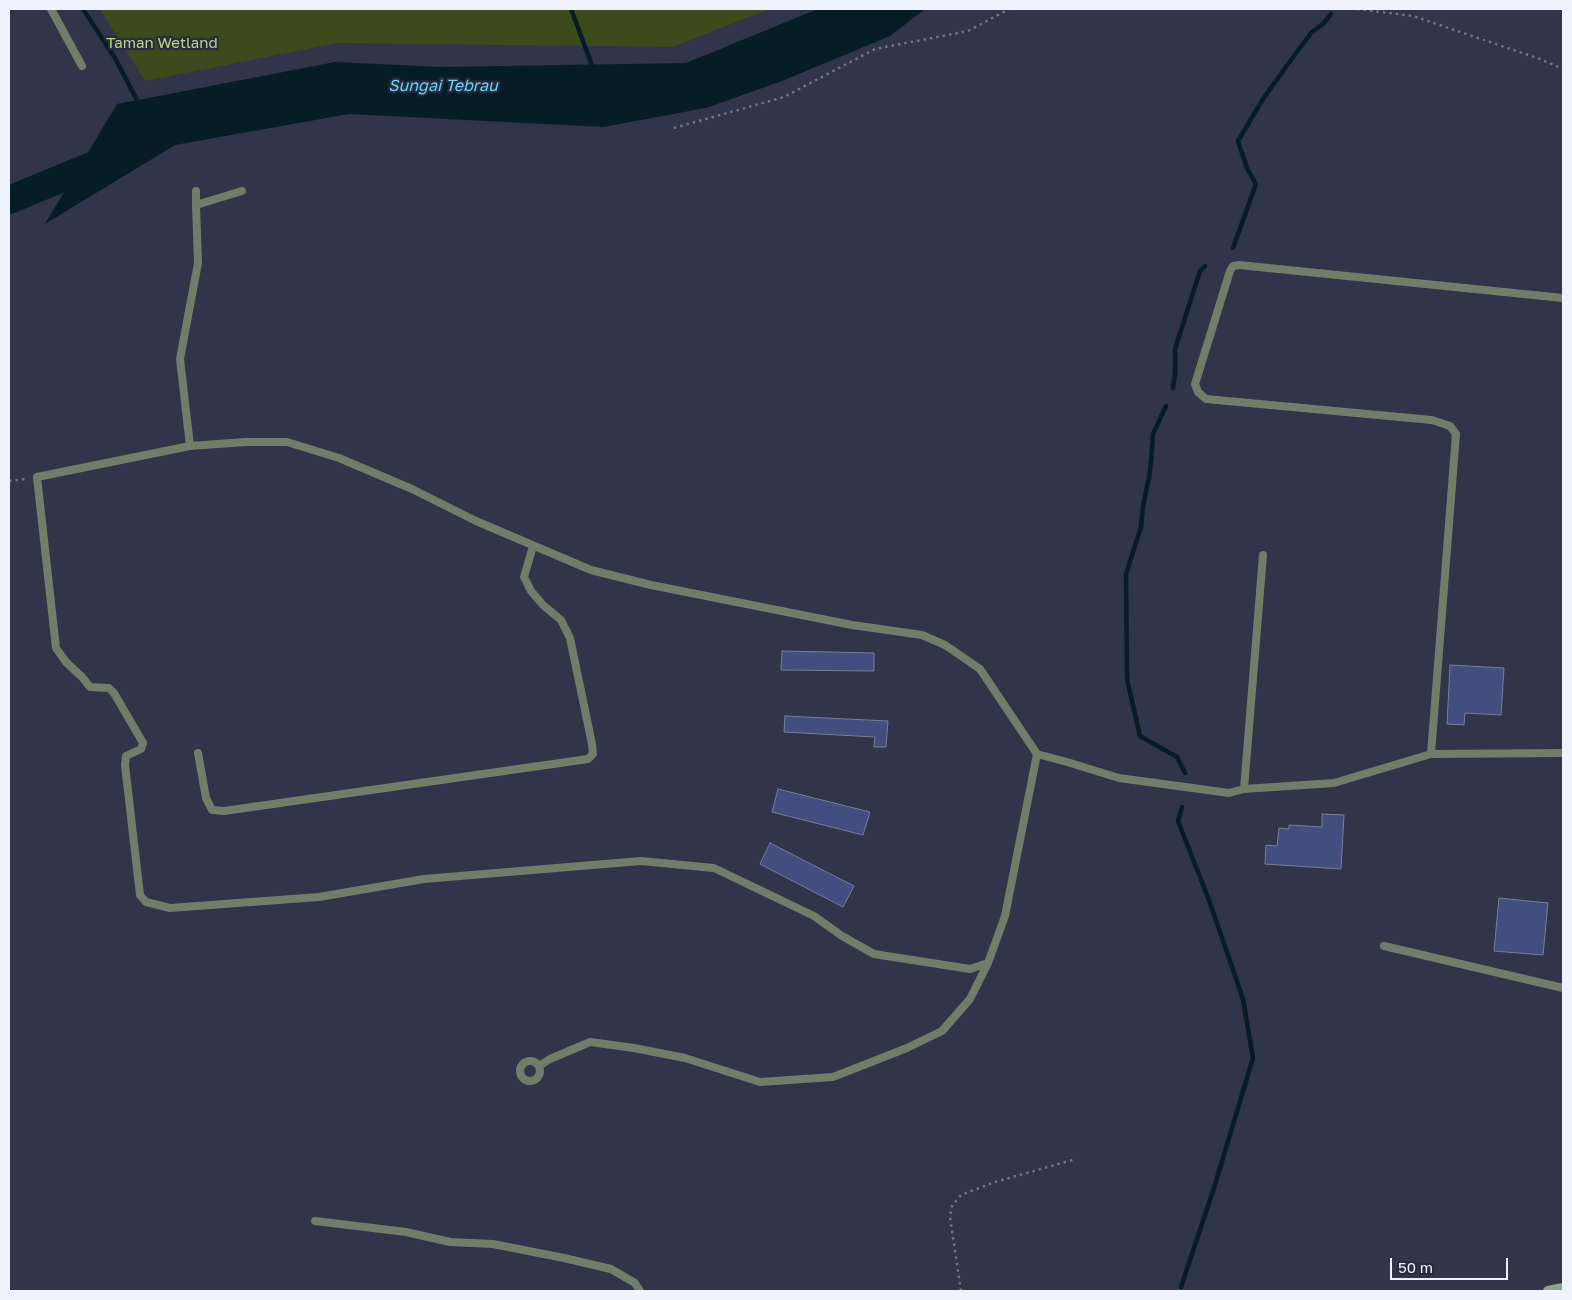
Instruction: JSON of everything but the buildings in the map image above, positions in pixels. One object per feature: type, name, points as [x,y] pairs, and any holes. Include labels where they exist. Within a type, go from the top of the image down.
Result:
[{"type":"street","points":[[1548,1291],[1563,1288]]},
{"type":"lane","points":[[51,9],[82,66]]},
{"type":"lane","points":[[190,446],[180,359],[198,263],[196,191]]},
{"type":"lane","points":[[196,205],[242,191]]},
{"type":"lane","points":[[1431,754],[1456,434],[1450,426],[1432,420],[1206,399],[1198,392],[1196,384],[1233,266],[1239,265],[1563,298]]},
{"type":"lane","points":[[988,963],[970,969],[874,954],[842,936],[814,916],[714,868],[641,862],[424,879],[299,898],[170,908],[146,902],[140,894],[125,765],[126,756],[141,749],[143,743],[114,693],[108,688],[90,687],[66,662],[56,648],[37,477],[190,446],[246,442],[286,442],[339,458],[412,489],[532,546],[591,570],[651,586],[852,625],[922,635],[945,645],[980,669],[1037,754],[1119,778],[1229,793],[1244,789],[1334,783],[1431,754],[1563,753]]},
{"type":"lane","points":[[198,753],[206,798],[212,810],[224,811],[588,760],[593,754],[592,744],[570,638],[561,620],[543,605],[531,591],[524,577],[532,546]]},
{"type":"lane","points":[[1244,789],[1263,555]]},
{"type":"lane","points":[[539,1066],[550,1059],[590,1042],[685,1058],[760,1082],[832,1077],[907,1048],[942,1031],[970,999],[988,963],[1005,916],[1037,754]]},
{"type":"lane","points":[[1384,946],[1563,988]]},
{"type":"lane","points":[[315,1221],[406,1232],[450,1242],[493,1244],[564,1258],[611,1269],[635,1283],[640,1291]]},
{"type":"path","points":[[674,128],[784,97],[875,49],[968,31],[1009,9]]},
{"type":"path","points":[[1356,9],[1413,16],[1540,58],[1563,69]]},
{"type":"path","points":[[9,481],[37,477]]},
{"type":"path","points":[[961,1291],[950,1217],[952,1206],[961,1194],[1076,1159]]},
{"type":"green space","name":"Taman Wetland","points":[[100,9],[769,9],[673,47],[337,43],[145,81]]},
{"type":"water","points":[[818,9],[925,9],[890,36],[782,81],[706,108],[603,127],[349,114],[175,145],[45,224],[117,104],[335,62],[440,67],[686,63]]},
{"type":"waterway","points":[[83,9],[115,58],[139,104]]},
{"type":"waterway","points":[[571,9],[593,68]]},
{"type":"waterway","points":[[1233,248],[1256,184],[1247,168],[1238,141],[1263,99],[1296,53],[1312,32],[1323,24],[1331,14]]},
{"type":"waterway","name":"Sungai Tebrau","points":[[9,200],[109,158]]},
{"type":"waterway","points":[[1173,388],[1175,349],[1200,271],[1205,266]]},
{"type":"waterway","points":[[1166,406],[1153,434],[1150,473],[1141,527],[1126,574],[1127,679],[1140,736],[1177,757],[1185,773]]},
{"type":"waterway","points":[[1181,1287],[1214,1188],[1253,1058],[1243,999],[1209,900],[1178,821],[1182,807]]}]
